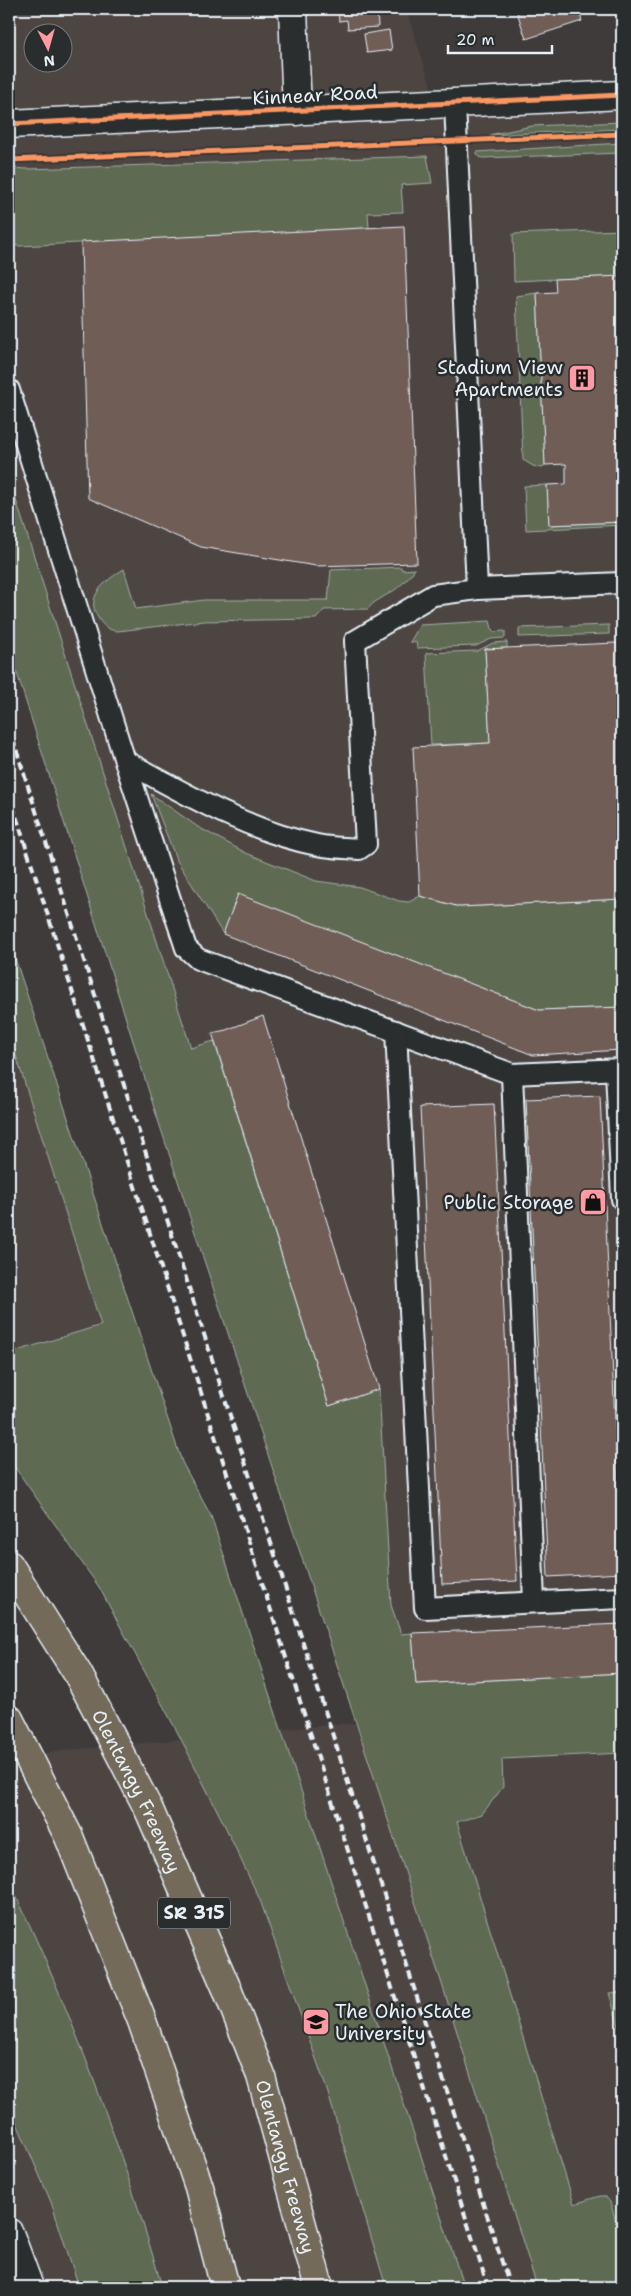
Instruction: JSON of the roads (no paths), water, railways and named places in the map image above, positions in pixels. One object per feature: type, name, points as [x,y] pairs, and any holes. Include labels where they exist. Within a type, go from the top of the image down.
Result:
[{"type":"highway","name":"Olentangy Freeway","points":[[9,1565],[78,1674],[136,1786],[227,1989],[261,2076],[319,2287]]},
{"type":"highway","points":[[9,1719],[69,1837],[142,2021],[198,2187],[225,2287]]},
{"type":"street","points":[[293,9],[296,112]]},
{"type":"street","name":"Kinnear Road","points":[[9,124],[296,112],[622,95]]},
{"type":"street","points":[[9,2233],[29,2287]]},
{"type":"lane","points":[[455,104],[477,589]]},
{"type":"lane","points":[[9,390],[125,761],[186,948],[198,959],[512,1074],[619,1069],[622,1199]]},
{"type":"lane","points":[[125,761],[208,806],[263,830],[318,846],[359,849],[366,844],[355,641],[433,595],[477,589],[622,583]]},
{"type":"lane","points":[[396,1031],[425,1608],[622,1598]]},
{"type":"lane","points":[[512,1074],[534,1602]]},
{"type":"railway","points":[[9,727],[510,2287]]},
{"type":"railway","points":[[9,794],[488,2287]]},
{"type":"place","name":"Stadium View Apartments","points":[[582,378]]},
{"type":"place","name":"Public Storage","points":[[593,1202]]},
{"type":"place","name":"The Ohio State University","points":[[316,2022]]}]
